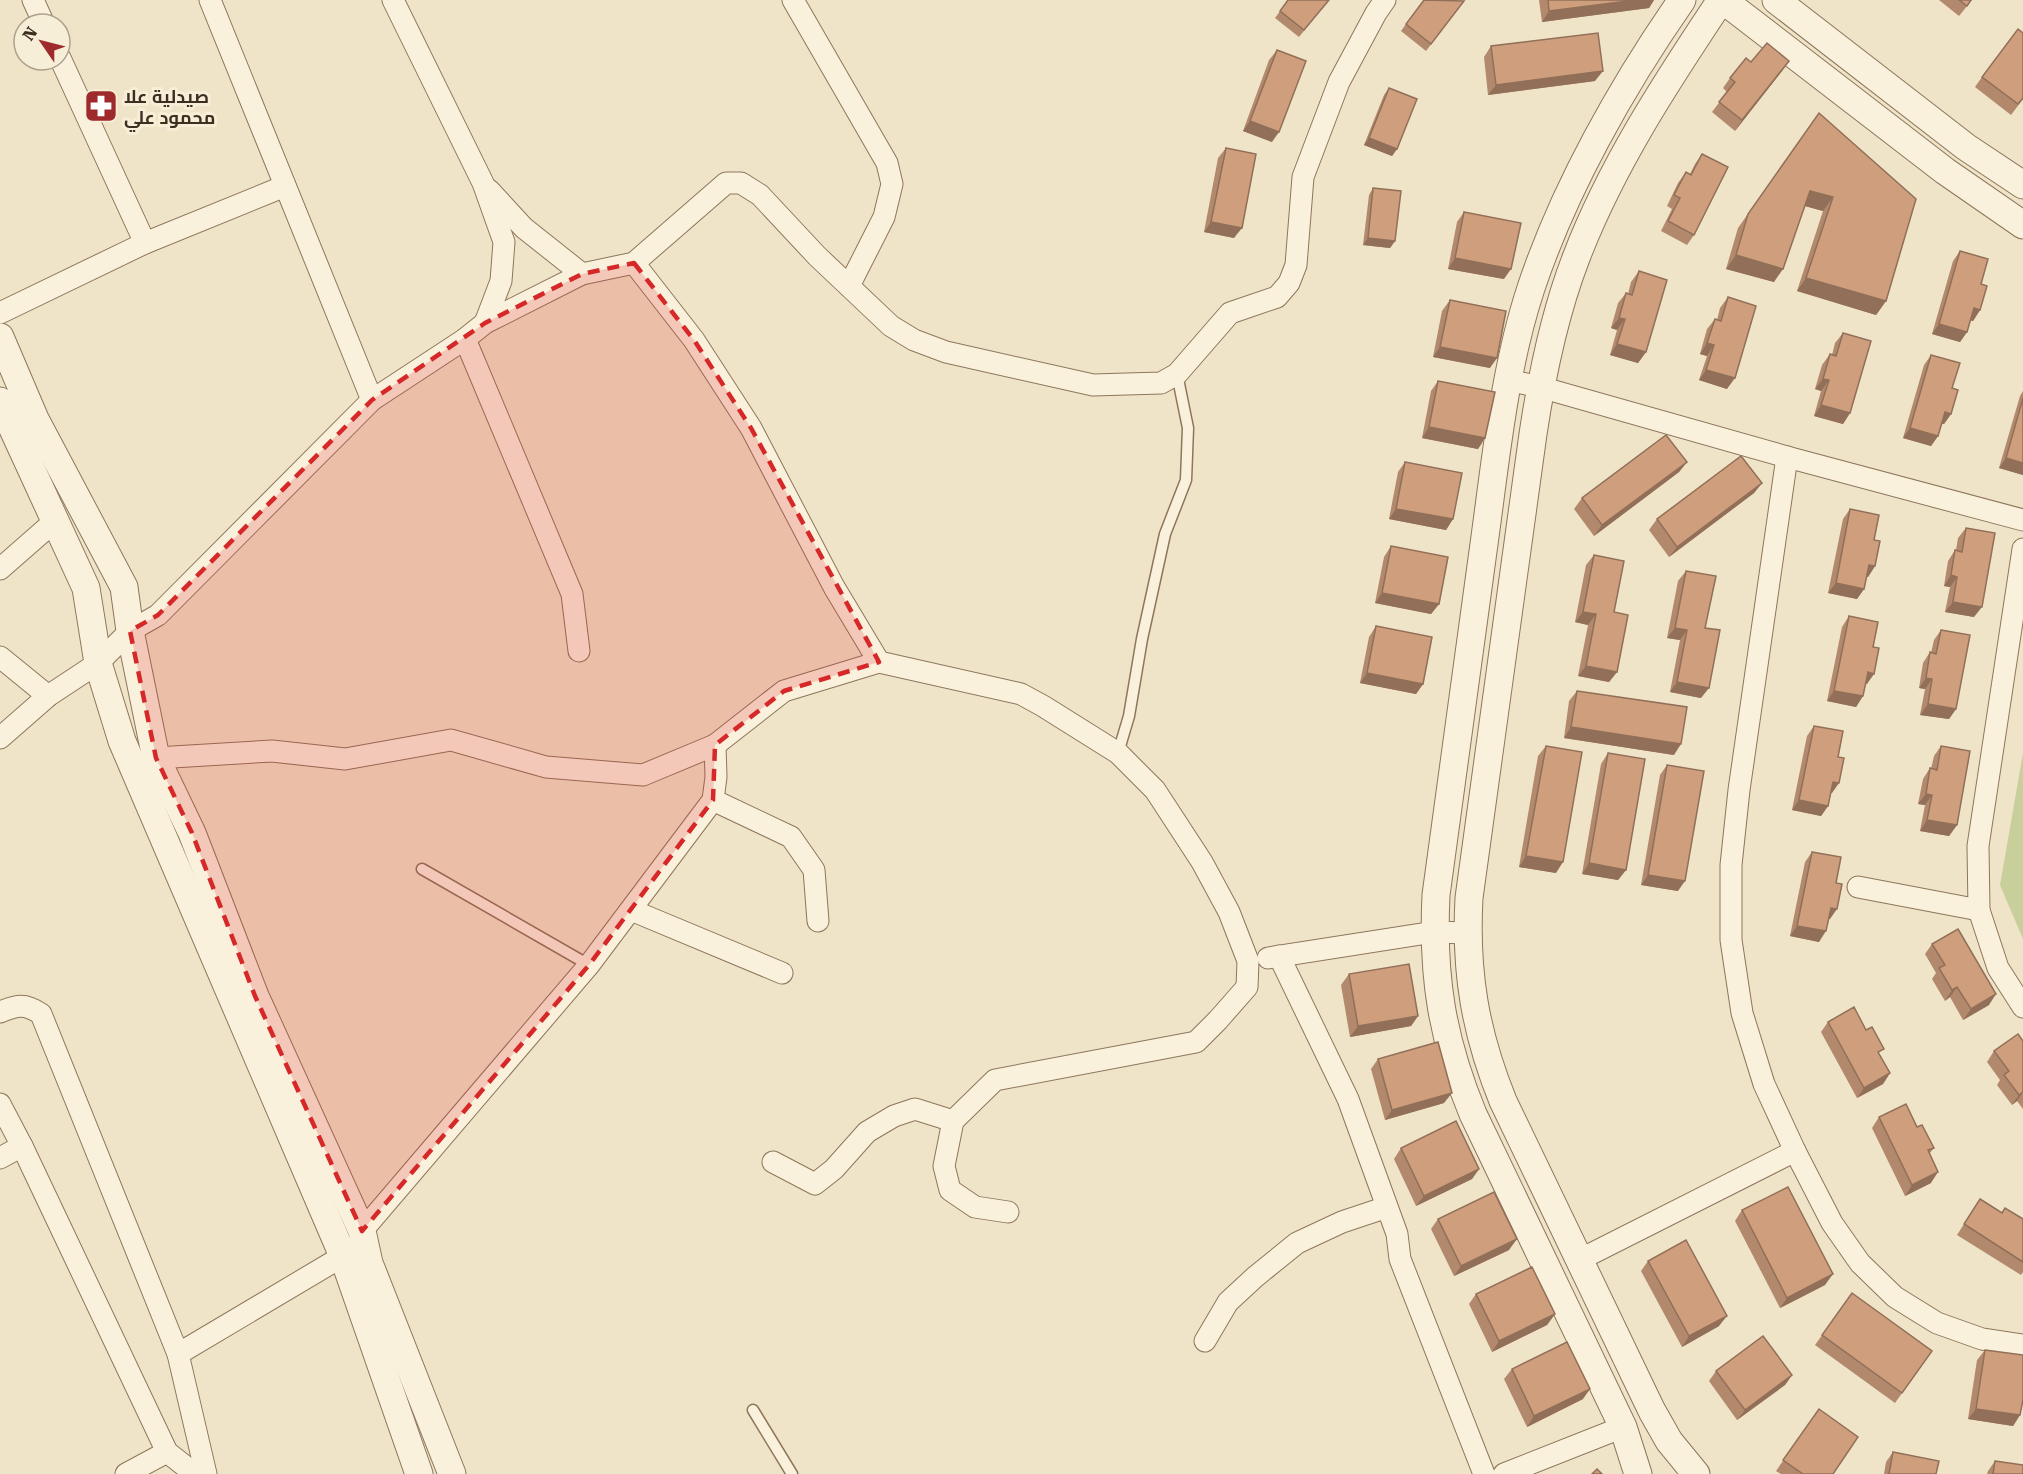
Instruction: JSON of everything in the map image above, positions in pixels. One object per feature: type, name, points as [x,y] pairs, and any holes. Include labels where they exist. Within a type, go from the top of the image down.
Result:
[{"type":"street","points":[[210,0],[372,400]]},
{"type":"street","points":[[393,0],[483,183],[504,242],[501,281],[485,323]]},
{"type":"street","points":[[793,0],[887,163],[892,184],[884,218],[849,286]]},
{"type":"street","points":[[0,738],[48,696],[98,663],[130,631],[158,615],[372,400],[465,339],[485,323],[582,274],[634,263],[726,183],[741,183],[760,195],[817,256],[891,326],[914,339],[946,352],[1093,386],[1161,383],[1177,374],[1230,313],[1277,297],[1289,283],[1296,265],[1303,177],[1339,82],[1385,0]]},
{"type":"street","points":[[1638,1474],[1623,1427],[1473,1114],[1459,1080],[1440,1007],[1435,970],[1434,932],[1441,859],[1508,380],[1517,337],[1546,245],[1565,201],[1616,106],[1682,0]]},
{"type":"street","points":[[1696,1474],[1669,1441],[1652,1411],[1503,1101],[1480,1036],[1472,1002],[1468,968],[1469,898],[1540,387],[1561,301],[1595,214],[1656,102],[1722,0],[1945,171],[2023,225]]},
{"type":"street","points":[[1776,0],[1966,147],[2023,185]]},
{"type":"street","points":[[66,72],[145,243]]},
{"type":"street","points":[[483,183],[524,228],[582,274]]},
{"type":"street","points":[[0,313],[145,243],[285,186]]},
{"type":"street","points":[[634,263],[694,340],[751,428],[834,587],[879,662]]},
{"type":"street","points":[[0,337],[35,419],[124,587],[130,631],[156,758],[192,833],[255,996],[362,1231],[369,1263],[452,1474]]},
{"type":"street","points":[[465,339],[572,594],[579,651]]},
{"type":"street","points":[[1508,380],[2023,520]]},
{"type":"street","points":[[0,401],[86,588],[98,663],[122,741],[343,1256],[419,1474]]},
{"type":"street","points":[[1787,457],[1739,790],[1731,865],[1731,929],[1742,1013],[1764,1084],[1795,1151],[1832,1223],[1860,1263],[1895,1297],[1936,1323],[1983,1340],[2023,1345]]},
{"type":"street","points":[[0,569],[56,520]]},
{"type":"street","points":[[2023,549],[1978,846],[1979,910],[1998,968],[2023,1007]]},
{"type":"street","points":[[0,657],[48,696]]},
{"type":"street","points":[[156,758],[272,751],[345,759],[451,740],[546,767],[643,775],[714,745],[784,691],[879,662],[1021,694],[1118,753],[1155,790],[1202,862],[1229,912],[1248,961],[1247,987],[1196,1042],[995,1080],[953,1121],[944,1166],[950,1190],[975,1207],[1008,1212]]},
{"type":"street","points":[[362,1231],[590,965],[713,800],[716,777],[714,745]]},
{"type":"street","points":[[713,800],[791,837],[814,870],[818,921]]},
{"type":"street","points":[[1858,887],[1979,910]]},
{"type":"street","points":[[631,910],[782,973]]},
{"type":"street","points":[[1248,961],[1434,932],[1467,933]]},
{"type":"street","points":[[1279,956],[1348,1099],[1397,1234],[1400,1259],[1484,1474]]},
{"type":"street","points":[[0,1012],[18,1004],[30,1007],[41,1014],[178,1354],[206,1474]]},
{"type":"street","points":[[0,1104],[167,1452],[195,1474]]},
{"type":"street","points":[[773,1162],[815,1184],[834,1169],[867,1132],[894,1116],[915,1109],[953,1121]]},
{"type":"street","points":[[0,1158],[22,1146]]},
{"type":"street","points":[[1579,1260],[1795,1151]]},
{"type":"street","points":[[1205,1341],[1228,1302],[1255,1276],[1297,1243],[1342,1222],[1387,1207]]},
{"type":"street","points":[[1541,1257],[1561,1252],[1570,1254],[1579,1260]]},
{"type":"street","points":[[178,1354],[343,1256]]},
{"type":"street","points":[[1558,1291],[1568,1287],[1575,1280],[1579,1270],[1579,1260]]},
{"type":"street","points":[[1504,1474],[1623,1427]]},
{"type":"street","points":[[126,1474],[167,1452]]},
{"type":"lane","points":[[1118,753],[1129,716],[1142,639],[1165,534],[1186,480],[1188,428],[1177,374]]},
{"type":"lane","points":[[422,869],[590,965]]},
{"type":"lane","points":[[753,1410],[792,1474]]},
{"type":"highlighted area","points":[[634,263],[694,340],[751,428],[879,662],[784,691],[715,745],[713,800],[589,965],[362,1231],[255,996],[192,833],[156,758],[130,631],[158,615],[372,400],[485,323],[582,274]]},
{"type":"green space","points":[[2023,753],[2023,939],[2000,885]]},
{"type":"building","points":[[1288,0],[1329,0],[1304,30],[1280,11]]},
{"type":"building","points":[[1424,0],[1464,1],[1431,44],[1406,24]]},
{"type":"building","points":[[1548,0],[1636,0],[1549,11]]},
{"type":"building","points":[[1959,0],[1971,0],[1967,6]]},
{"type":"building","points":[[2018,29],[2023,33],[2023,98],[2018,104],[1982,77]]},
{"type":"building","points":[[1598,33],[1603,71],[1496,85],[1491,46]]},
{"type":"building","points":[[1767,43],[1789,61],[1742,120],[1719,102],[1735,82],[1730,78],[1746,58],[1751,62]]},
{"type":"building","points":[[1277,50],[1306,61],[1279,132],[1250,121]]},
{"type":"building","points":[[1389,88],[1417,99],[1397,149],[1369,138]]},
{"type":"building","points":[[1819,113],[1916,199],[1886,301],[1806,278],[1833,197],[1810,191],[1783,269],[1736,255],[1748,214]]},
{"type":"building","points":[[1226,148],[1256,154],[1242,228],[1211,222]]},
{"type":"building","points":[[1702,154],[1728,167],[1694,235],[1668,221],[1680,198],[1674,195],[1686,172],[1691,175]]},
{"type":"building","points":[[1373,188],[1401,191],[1395,241],[1368,238]]},
{"type":"building","points":[[1464,212],[1521,223],[1511,269],[1455,258]]},
{"type":"building","points":[[1960,251],[1988,259],[1981,284],[1987,286],[1980,310],[1974,308],[1967,332],[1939,324]]},
{"type":"building","points":[[1639,271],[1667,280],[1646,352],[1617,344],[1625,319],[1619,318],[1626,293],[1632,295]]},
{"type":"building","points":[[1728,297],[1756,306],[1735,378],[1706,370],[1714,345],[1707,343],[1715,319],[1721,321]]},
{"type":"building","points":[[1450,300],[1506,311],[1497,358],[1440,347]]},
{"type":"building","points":[[1843,333],[1871,341],[1850,413],[1821,405],[1829,380],[1823,379],[1830,354],[1836,356]]},
{"type":"building","points":[[1931,355],[1960,363],[1952,388],[1958,390],[1951,414],[1945,412],[1938,436],[1910,428]]},
{"type":"building","points":[[1438,381],[1495,392],[1485,438],[1429,427]]},
{"type":"building","points":[[2023,398],[2023,463],[2006,458]]},
{"type":"building","points":[[1666,435],[1687,462],[1602,525],[1582,498]]},
{"type":"building","points":[[1741,456],[1762,483],[1677,547],[1657,519]]},
{"type":"building","points":[[1405,462],[1462,473],[1453,519],[1396,509]]},
{"type":"building","points":[[1850,509],[1879,515],[1874,540],[1880,541],[1875,566],[1869,565],[1864,589],[1836,583]]},
{"type":"building","points":[[1966,528],[1995,533],[1982,607],[1953,602],[1957,577],[1951,575],[1955,550],[1962,552]]},
{"type":"building","points":[[1391,546],[1448,557],[1439,604],[1382,593]]},
{"type":"building","points":[[1594,555],[1624,561],[1614,612],[1628,615],[1617,672],[1586,666],[1596,614],[1583,612]]},
{"type":"building","points":[[1686,571],[1716,576],[1705,628],[1720,630],[1709,688],[1677,682],[1687,630],[1675,628]]},
{"type":"building","points":[[1849,616],[1878,622],[1873,647],[1879,648],[1874,674],[1868,672],[1863,696],[1834,691]]},
{"type":"building","points":[[1376,626],[1432,637],[1423,684],[1367,673]]},
{"type":"building","points":[[1941,630],[1970,635],[1956,709],[1928,704],[1932,679],[1926,678],[1930,652],[1936,654]]},
{"type":"building","points":[[1577,691],[1687,707],[1681,744],[1571,727]]},
{"type":"building","points":[[1814,726],[1843,731],[1838,757],[1844,758],[1839,783],[1833,782],[1828,806],[1799,800]]},
{"type":"building","points":[[1546,746],[1582,752],[1563,862],[1526,856]]},
{"type":"building","points":[[1941,746],[1970,751],[1957,825],[1927,820],[1932,795],[1926,794],[1930,768],[1937,770]]},
{"type":"building","points":[[1608,753],[1645,759],[1626,870],[1589,863]]},
{"type":"building","points":[[1667,765],[1704,771],[1685,881],[1648,875]]},
{"type":"building","points":[[1812,852],[1841,857],[1836,883],[1842,884],[1837,909],[1831,908],[1826,931],[1797,926]]},
{"type":"building","points":[[1958,929],[1996,994],[1971,1009],[1957,987],[1952,990],[1939,968],[1945,965],[1932,944]]},
{"type":"building","points":[[1409,964],[1418,1016],[1358,1026],[1349,974]]},
{"type":"building","points":[[1854,1007],[1866,1030],[1872,1027],[1884,1049],[1878,1052],[1890,1073],[1864,1088],[1828,1022]]},
{"type":"building","points":[[2018,1034],[2023,1041],[2023,1092],[2019,1095],[2004,1075],[2009,1071],[1994,1051]]},
{"type":"building","points":[[1438,1042],[1452,1093],[1392,1110],[1378,1059]]},
{"type":"building","points":[[1906,1104],[1917,1127],[1922,1125],[1934,1148],[1928,1150],[1938,1172],[1912,1185],[1879,1117]]},
{"type":"building","points":[[1456,1121],[1479,1169],[1424,1196],[1401,1148]]},
{"type":"building","points":[[1788,1187],[1833,1274],[1787,1298],[1742,1210]]},
{"type":"building","points":[[1494,1192],[1517,1239],[1461,1266],[1438,1219]]},
{"type":"building","points":[[1980,1199],[2002,1213],[2005,1208],[2023,1219],[2023,1262],[1964,1224]]},
{"type":"building","points":[[1686,1240],[1727,1316],[1689,1336],[1648,1261]]},
{"type":"building","points":[[1532,1267],[1555,1314],[1499,1341],[1476,1294]]},
{"type":"building","points":[[1852,1293],[1932,1351],[1902,1393],[1822,1335]]},
{"type":"building","points":[[1763,1336],[1792,1375],[1745,1410],[1716,1371]]},
{"type":"building","points":[[1567,1342],[1590,1389],[1534,1416],[1512,1369]]},
{"type":"building","points":[[1985,1350],[2023,1355],[2023,1400],[2020,1415],[1976,1409]]},
{"type":"building","points":[[1819,1409],[1858,1437],[1833,1474],[1803,1474],[1783,1460]]},
{"type":"building","points":[[1893,1452],[1939,1461],[1936,1474],[1889,1474]]},
{"type":"building","points":[[1995,1461],[2023,1465],[2023,1474],[1993,1474]]},
{"type":"building","points":[[1597,1469],[1602,1474],[1592,1474]]},
{"type":"place","name":"صيدلية علا محمود علي","points":[[101,106]]}]
